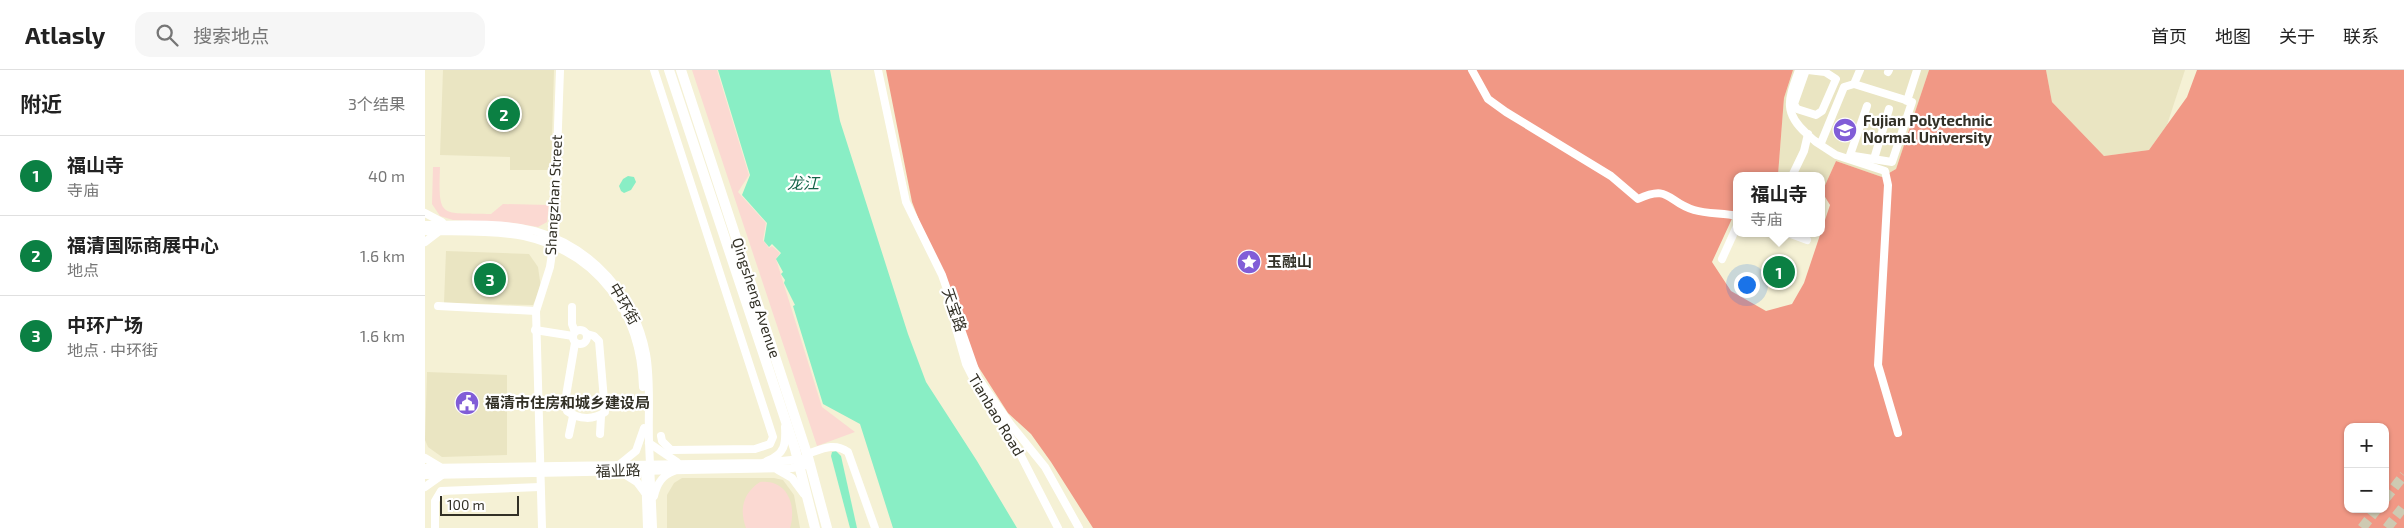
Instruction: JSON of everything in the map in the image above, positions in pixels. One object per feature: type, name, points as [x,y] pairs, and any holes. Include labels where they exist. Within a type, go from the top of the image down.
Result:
[{"type":"main road","name":"Qingsheng Avenue","points":[[669,70],[783,415],[805,460],[810,506],[815,528]]},
{"type":"main road","name":"Qingsheng Avenue","points":[[681,70],[827,528]]},
{"type":"street","name":"Shangzhan Street","points":[[542,528],[535,330],[536,311],[550,268],[554,243],[560,70]]},
{"type":"street","points":[[654,70],[760,393],[771,429],[772,441]]},
{"type":"street","name":"Tianbao Road","points":[[876,70],[907,216],[939,277],[966,364],[1017,448],[1058,528]]},
{"type":"street","name":"天宝路","points":[[876,70],[906,202],[942,276],[978,378],[1011,425],[1045,467],[1079,528]]},
{"type":"street","points":[[1472,70],[1488,99],[1611,176],[1638,199],[1653,192],[1665,194],[1694,210],[1733,215]]},
{"type":"street","points":[[1799,70],[1789,99],[1790,112],[1799,127],[1836,155],[1885,171],[1888,185],[1878,365],[1897,432]]},
{"type":"street","points":[[1807,70],[1825,71],[1836,79],[1822,111],[1816,115],[1797,109],[1794,104],[1807,70]]},
{"type":"street","points":[[1854,84],[1860,70]]},
{"type":"street","points":[[1907,101],[1917,70]]},
{"type":"street","points":[[1854,84],[1911,102],[1892,162],[1850,156],[1818,143],[1845,87],[1854,84]]},
{"type":"street","points":[[1850,156],[1867,106]]},
{"type":"street","points":[[1874,159],[1889,109]]},
{"type":"street","points":[[1794,172],[1804,151],[1808,134]]},
{"type":"street","points":[[698,204],[712,199]]},
{"type":"street","points":[[425,213],[436,221],[453,225]]},
{"type":"street","name":"中环街","points":[[425,224],[509,227],[536,232],[554,243]]},
{"type":"street","name":"中环街","points":[[425,231],[522,236],[554,243],[580,252],[598,266],[626,301],[641,334],[646,355],[646,401],[649,443],[646,494],[647,528]]},
{"type":"street","points":[[425,242],[437,232]]},
{"type":"street","points":[[1722,259],[1733,235]]},
{"type":"street","points":[[1799,237],[1807,240]]},
{"type":"street","points":[[438,306],[536,311]]},
{"type":"street","points":[[572,307],[574,337],[566,396],[567,411],[573,416],[585,418],[601,416],[605,412],[605,403],[599,341],[581,330],[574,337]]},
{"type":"street","points":[[535,330],[574,337],[580,345],[585,343],[587,334]]},
{"type":"street","name":"中环街","points":[[646,401],[644,428],[653,528]]},
{"type":"street","points":[[605,403],[646,401]]},
{"type":"street","points":[[763,463],[777,457],[784,448],[783,415]]},
{"type":"street","points":[[569,435],[573,416]]},
{"type":"street","points":[[601,416],[601,434]]},
{"type":"street","points":[[644,428],[636,452],[618,469],[637,482],[646,494]]},
{"type":"street","points":[[661,436],[662,442],[671,450],[755,449],[770,444],[772,441]]},
{"type":"street","points":[[772,441],[784,448]]},
{"type":"street","points":[[649,443],[679,466],[657,485],[652,513]]},
{"type":"street","points":[[805,460],[833,446],[839,446],[848,452],[875,528]]},
{"type":"street","points":[[425,458],[443,471],[425,487]]},
{"type":"street","name":"福业路","points":[[425,468],[443,471],[618,469],[805,460]]},
{"type":"street","name":"福业路","points":[[679,466],[773,469],[805,460]]},
{"type":"street","points":[[773,469],[792,478],[803,492],[810,506]]},
{"type":"street","name":"福业路","points":[[425,475],[443,471]]},
{"type":"street","points":[[435,528],[435,501],[437,495],[445,490],[540,488]]},
{"type":"shaded area","points":[[443,70],[554,70],[551,170],[510,170],[510,157],[440,155]]},
{"type":"shaded area","points":[[692,70],[717,70],[749,175],[738,192],[766,223],[763,240],[769,248],[772,246],[780,253],[776,259],[822,407],[855,432],[817,446]]},
{"type":"shaded area","points":[[886,70],[1793,70],[1784,98],[1778,172],[1733,172],[1733,216],[1712,262],[1731,291],[1766,311],[1792,304],[1804,283],[1819,237],[1825,237],[1825,220],[1830,205],[1825,197],[1825,185],[1836,161],[1882,177],[1896,169],[1929,70],[2046,70],[2052,102],[2104,156],[2149,150],[2187,97],[2197,70],[2404,70],[2404,528],[1093,528],[1031,434],[1008,413],[972,357],[912,202]]},
{"type":"shaded area","name":"Fujian Polytechnic Normal University","points":[[1793,70],[1929,70],[1896,169],[1882,177],[1836,161],[1825,185],[1825,172],[1778,172],[1784,98]]},
{"type":"shaded area","points":[[2046,70],[2185,70],[2167,125],[2149,150],[2104,156],[2052,102]]},
{"type":"shaded area","points":[[433,167],[440,167],[440,197],[442,205],[446,210],[462,213],[491,214],[503,204],[549,205],[547,222],[538,227],[514,223],[453,220],[440,216],[432,204]]},
{"type":"shaded area","points":[[446,251],[529,254],[538,267],[541,288],[533,305],[444,303]]},
{"type":"shaded area","points":[[427,372],[507,375],[507,455],[442,457],[428,447],[425,440]]},
{"type":"shaded area","points":[[682,478],[774,478],[783,480],[794,495],[800,528],[667,528],[667,495],[674,483]]},
{"type":"shaded area","points":[[760,482],[769,482],[777,485],[788,495],[792,511],[790,528],[746,528],[743,514],[744,502],[754,486]]},
{"type":"water","name":"龙江","points":[[718,70],[830,70],[840,121],[908,334],[926,382],[1017,528],[893,528],[860,424],[823,404],[793,306],[795,305],[784,283],[785,280],[781,274],[783,272],[776,259],[781,253],[772,244],[769,247],[764,241],[767,223],[742,195],[750,175]]},
{"type":"water","points":[[628,176],[634,177],[636,182],[631,190],[624,193],[619,186],[623,179]]},
{"type":"water","points":[[836,451],[841,456],[857,528],[850,528],[831,456],[832,452]]},
{"type":"tunnel","points":[[2389,494],[2404,475]]},
{"type":"tunnel","points":[[2387,528],[2404,506]]},
{"type":"tunnel","points":[[2362,528],[2374,513]]},
{"type":"place","name":"福清国际商展中心","points":[[504,114]]},
{"type":"place","name":"Fujian Polytechnic Normal University","points":[[1845,130]]},
{"type":"place","name":"玉融山","points":[[1249,262]]},
{"type":"place","name":"福山寺","points":[[1779,272]]},
{"type":"place","name":"中环广场","points":[[490,279]]},
{"type":"place","name":"福清市住房和城乡建设局","points":[[467,403]]}]
